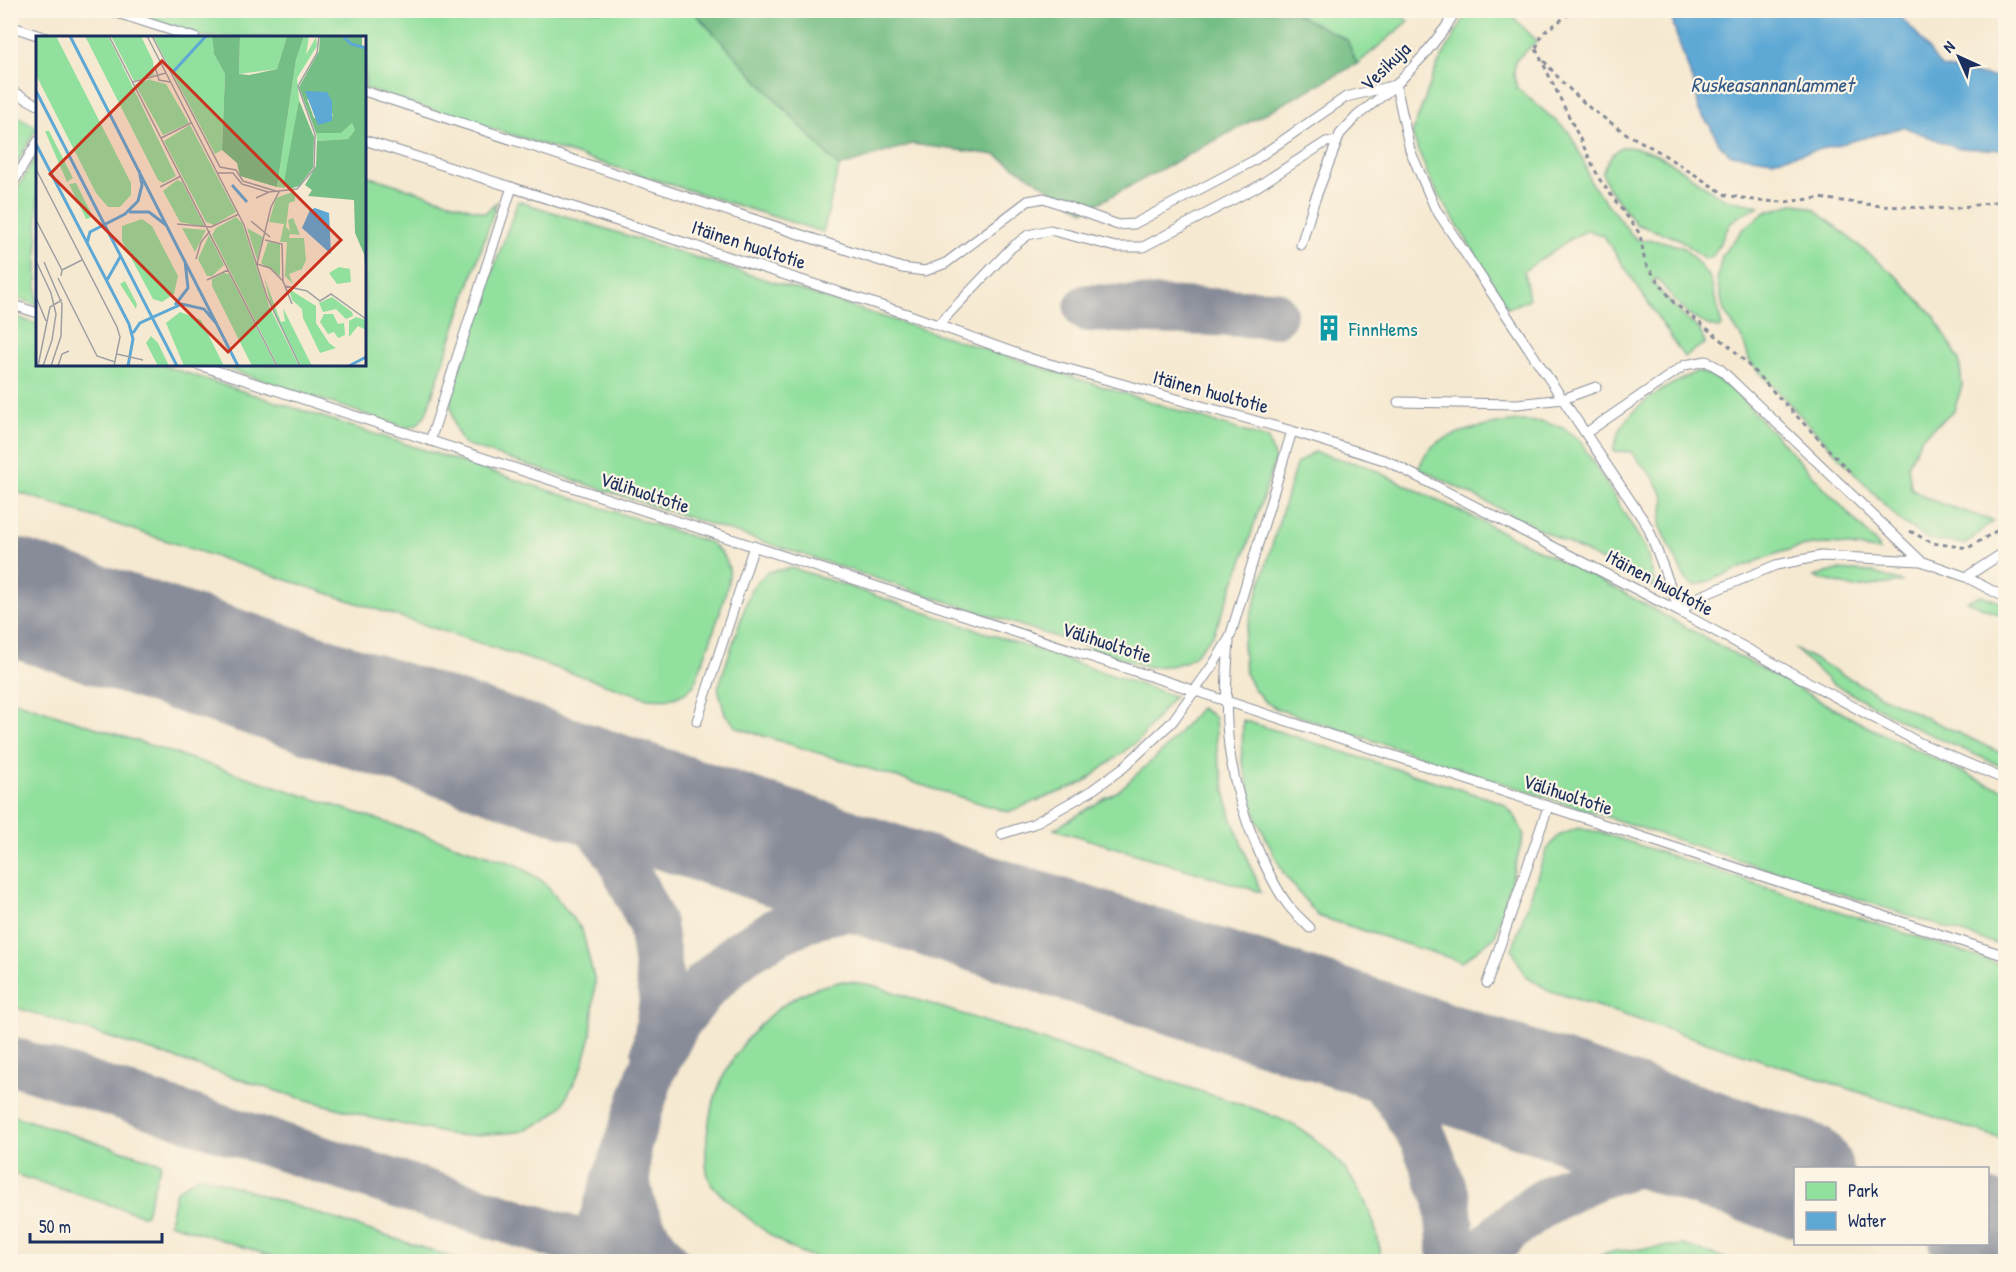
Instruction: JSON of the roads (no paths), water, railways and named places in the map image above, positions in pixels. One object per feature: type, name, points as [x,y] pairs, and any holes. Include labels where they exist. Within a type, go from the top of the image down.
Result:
[{"type":"lane","points":[[108,10],[189,36]]},
{"type":"lane","name":"Vesikuja","points":[[1337,141],[1340,134],[1357,116],[1396,85],[1424,55],[1456,10]]},
{"type":"lane","points":[[12,29],[38,36]]},
{"type":"lane","points":[[366,92],[891,264],[926,271],[946,262],[1028,201],[1044,198],[1118,225],[1134,224],[1252,160],[1346,97],[1396,85],[1410,150],[1435,208],[1648,527],[1680,612],[1699,597],[1776,564],[1821,556],[1921,561],[1966,578],[2006,598]]},
{"type":"lane","points":[[10,90],[36,104]]},
{"type":"lane","name":"Itäinen huoltotie","points":[[366,141],[938,325],[1032,359],[1292,431],[1387,461],[1680,612],[1920,743],[2006,780]]},
{"type":"lane","points":[[938,325],[1011,248],[1028,235],[1050,230],[1116,247],[1143,247],[1255,188],[1326,142],[1337,141],[1317,192],[1301,245]]},
{"type":"lane","points":[[10,188],[36,144]]},
{"type":"lane","points":[[430,441],[512,187]]},
{"type":"lane","points":[[10,304],[36,312]]},
{"type":"lane","points":[[1586,433],[1685,365],[1706,361],[1720,369],[1921,561]]},
{"type":"lane","name":"Välihuoltotie","points":[[202,366],[2006,956]]},
{"type":"lane","points":[[1398,402],[1517,404],[1563,399],[1596,387]]},
{"type":"lane","points":[[1292,431],[1230,637],[1226,673],[1232,772],[1239,801],[1250,831],[1275,884],[1288,905],[1310,928]]},
{"type":"lane","points":[[697,721],[754,546]]},
{"type":"lane","points":[[1966,578],[2006,551]]},
{"type":"lane","points":[[1002,834],[1033,824],[1091,791],[1124,767],[1172,722],[1230,637]]},
{"type":"lane","points":[[1487,982],[1548,807]]},
{"type":"water","name":"Ruskeasannanlammet","points":[[1670,11],[1895,11],[1917,34],[1941,67],[1998,78],[2005,85],[2005,150],[1957,148],[1904,127],[1772,160],[1730,154],[1720,145],[1699,111],[1696,91]]},
{"type":"place","name":"FinnHems","points":[[1329,328]]}]
